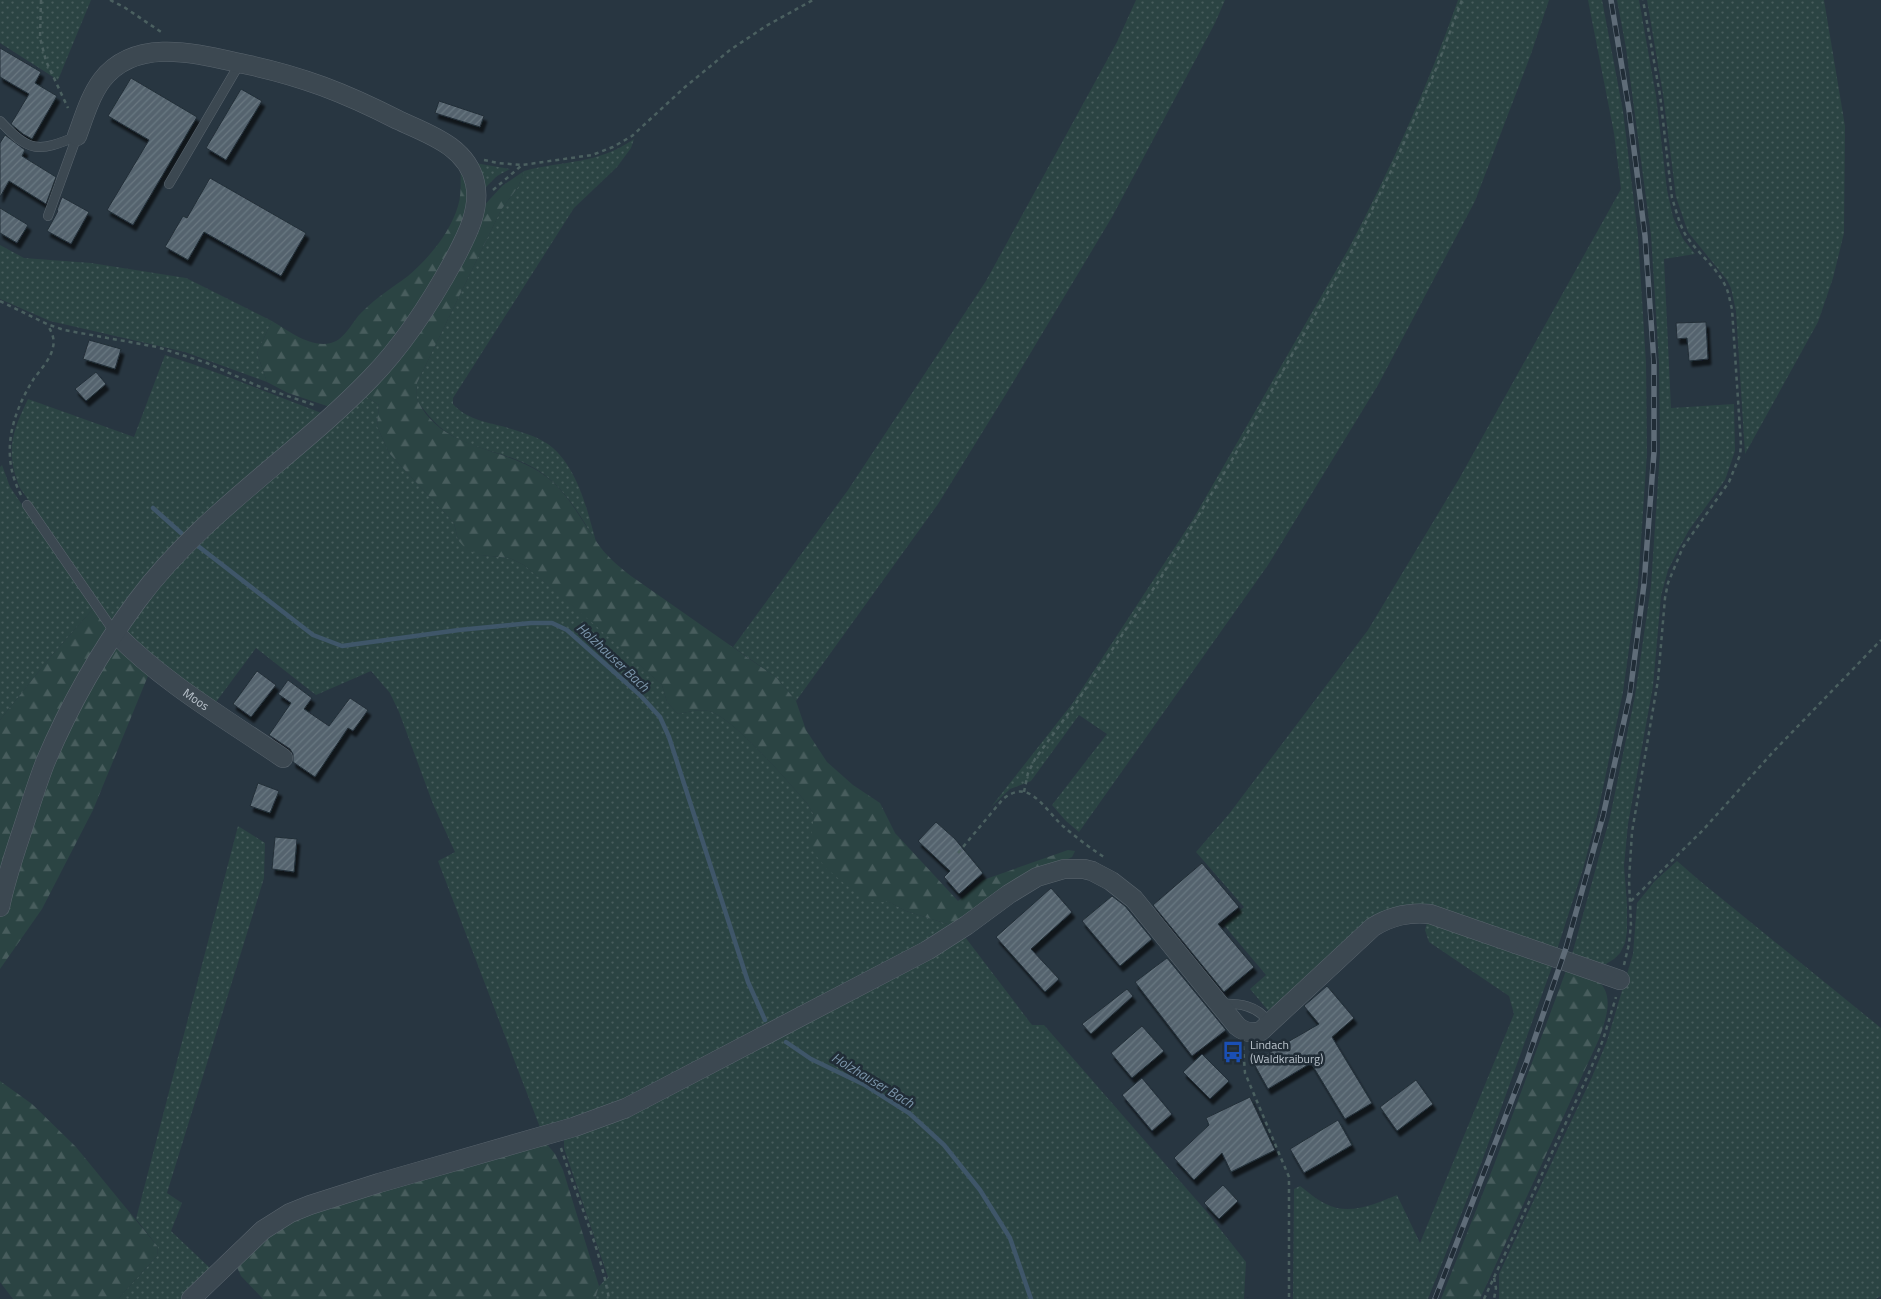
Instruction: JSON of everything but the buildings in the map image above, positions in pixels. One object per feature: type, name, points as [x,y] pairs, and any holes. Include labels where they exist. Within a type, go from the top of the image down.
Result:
[{"type":"street","points":[[0,907],[5,885],[45,763],[92,671],[137,601],[166,566],[207,522],[335,412],[393,355],[440,287],[458,254],[475,211],[477,200],[476,184],[466,162],[458,153],[432,135],[331,89],[279,72],[192,53],[145,53],[122,62],[102,80],[95,90],[79,130]]},
{"type":"street","name":"Moos","points":[[115,634],[139,656],[203,704],[283,758]]},
{"type":"street","points":[[191,1299],[263,1230],[290,1213],[310,1205],[555,1132],[626,1108],[928,950],[1024,884],[1064,869],[1092,871],[1111,881],[1134,899],[1237,1026],[1242,1030],[1256,1033],[1363,935],[1382,921],[1402,914],[1430,914],[1620,980]]},
{"type":"lane","points":[[169,184],[240,63]]},
{"type":"lane","points":[[0,121],[16,138],[34,147],[52,147],[79,130]]},
{"type":"lane","points":[[48,216],[79,130]]},
{"type":"lane","points":[[27,505],[115,634]]},
{"type":"lane","points":[[1219,1004],[1236,1003],[1251,1007],[1265,1017],[1269,1023]]},
{"type":"path","points":[[41,0],[40,38],[46,61],[79,130]]},
{"type":"path","points":[[110,0],[146,21],[168,37]]},
{"type":"path","points":[[458,153],[498,163],[522,165],[592,155],[632,136],[685,87],[730,50],[766,26],[813,0]]},
{"type":"path","points":[[1024,792],[1028,773],[1036,759],[1160,579],[1229,465],[1352,250],[1414,122],[1462,0]]},
{"type":"path","points":[[1484,1299],[1603,1040],[1630,944],[1631,901],[1629,880],[1632,832],[1658,680],[1665,598],[1668,584],[1683,547],[1729,482],[1740,455],[1741,445],[1732,309],[1728,294],[1715,269],[1686,236],[1672,198],[1660,95],[1643,0]]},
{"type":"path","points":[[492,191],[522,165]]},
{"type":"path","points":[[0,301],[47,324],[64,330],[157,347],[207,363],[258,386],[335,412]]},
{"type":"path","points":[[27,505],[15,485],[8,457],[7,442],[23,398],[53,348],[52,331],[47,324]]},
{"type":"path","points":[[1631,901],[1697,836],[1773,752],[1881,640]]},
{"type":"path","points":[[958,853],[1003,799],[1013,793],[1024,792],[1036,799],[1071,833],[1106,858]]},
{"type":"path","points":[[1242,1030],[1245,1073],[1289,1177],[1288,1299]]},
{"type":"path","points":[[555,1132],[588,1221],[609,1299]]},
{"type":"path","points":[[1494,1277],[1496,1288],[1494,1299]]},
{"type":"green space","points":[[0,0],[91,0],[58,80],[0,43]]},
{"type":"green space","points":[[1136,0],[1225,0],[1215,23],[1112,217],[1006,394],[938,504],[796,701],[777,678],[733,647],[848,490],[986,281],[1117,42]]},
{"type":"green space","points":[[1458,0],[1549,0],[1531,54],[1475,201],[1378,385],[1268,565],[1079,832],[1052,805],[1107,734],[1079,715],[1031,781],[1010,789],[991,807],[1072,704],[1192,521],[1365,218],[1421,95]]},
{"type":"green space","points":[[1588,0],[1602,0],[1623,111],[1638,236],[1646,363],[1647,453],[1638,584],[1623,692],[1598,812],[1583,869],[1556,953],[1407,909],[1272,1015],[1250,989],[1266,975],[1224,925],[1244,907],[1196,852],[1229,814],[1368,630],[1459,479],[1621,189],[1614,133]]},
{"type":"green space","points":[[1617,0],[1639,0],[1656,96],[1667,190],[1673,217],[1683,239],[1695,254],[1664,259],[1671,408],[1734,404],[1735,451],[1725,480],[1689,530],[1678,550],[1668,570],[1661,596],[1653,686],[1628,824],[1624,866],[1627,905],[1625,943],[1620,953],[1614,959],[1606,964],[1597,966],[1571,958],[1610,817],[1635,696],[1651,586],[1660,452],[1659,362],[1651,235],[1626,48]]},
{"type":"green space","points":[[1647,0],[1824,0],[1845,126],[1844,233],[1833,278],[1818,322],[1745,454],[1736,311],[1731,288],[1727,280],[1688,232],[1676,197],[1663,94]]},
{"type":"green space","points":[[634,139],[631,148],[617,167],[574,208],[453,398],[453,404],[470,417],[532,436],[553,448],[563,458],[584,499],[596,542],[566,496],[542,473],[527,464],[466,443],[438,425],[418,402],[417,383],[501,210],[518,187],[524,171],[593,158]]},
{"type":"green space","points":[[475,163],[510,169],[497,176],[480,193]]},
{"type":"green space","points":[[461,168],[479,211],[502,186],[524,171],[518,187],[501,210],[417,383],[417,399],[429,417],[442,429],[457,438],[525,464],[541,473],[558,487],[572,504],[600,546],[617,564],[631,576],[777,678],[796,701],[806,730],[827,762],[853,785],[880,803],[895,833],[958,901],[983,880],[1068,850],[1075,851],[1072,857],[954,926],[906,911],[889,902],[866,902],[826,868],[810,848],[814,815],[807,803],[746,737],[732,725],[709,711],[678,714],[667,702],[662,685],[524,565],[510,558],[480,555],[466,549],[458,540],[454,523],[389,453],[377,426],[379,405],[365,396],[342,411],[288,393],[267,382],[257,353],[272,321],[300,338],[315,343],[331,343],[341,338],[363,311],[408,276],[438,244],[450,226],[458,206]]},
{"type":"green space","points":[[0,245],[24,258],[91,263],[186,278],[272,321],[257,353],[267,382],[185,352],[50,321],[0,299]]},
{"type":"green space","points":[[165,355],[324,414],[365,396],[379,405],[377,426],[389,453],[454,523],[458,540],[480,555],[510,558],[524,565],[596,625],[662,685],[667,702],[678,714],[709,711],[732,725],[746,737],[807,803],[814,815],[813,827],[866,901],[889,902],[906,911],[954,926],[655,1088],[541,1130],[438,861],[455,852],[433,804],[399,712],[390,693],[371,671],[316,695],[256,648],[213,706],[115,625],[20,488],[13,464],[12,442],[14,432],[28,399],[134,437]]},
{"type":"green space","points":[[2,465],[10,487],[93,609],[52,655],[0,720],[0,467]]},
{"type":"green space","points":[[93,609],[150,671],[93,810],[42,909],[0,969],[0,720],[52,655]]},
{"type":"green space","points":[[238,826],[265,843],[264,878],[167,1193],[182,1203],[171,1231],[212,1270],[184,1299],[118,1299],[157,1256],[158,1247],[136,1219]]},
{"type":"green space","points":[[1677,861],[1881,1028],[1881,1296],[1876,1299],[1499,1299],[1499,1274],[1592,1077],[1607,1041],[1633,954],[1637,903],[1655,881]]},
{"type":"green space","points":[[1428,919],[1553,964],[1482,1161],[1428,1299],[1293,1299],[1294,1189],[1300,1186],[1323,1202],[1344,1209],[1362,1207],[1397,1195],[1420,1243],[1514,1014],[1509,996],[1429,942],[1425,930]]},
{"type":"green space","points":[[962,933],[1032,1025],[1044,1025],[1206,1211],[1246,1262],[1244,1299],[595,1299],[599,1286],[608,1277],[564,1148],[564,1140]]},
{"type":"green space","points":[[1567,968],[1594,978],[1603,986],[1608,1001],[1606,1016],[1599,1039],[1480,1299],[1441,1299],[1494,1165]]},
{"type":"green space","points":[[0,1081],[32,1104],[76,1147],[158,1247],[157,1256],[118,1299],[13,1299],[0,1282]]},
{"type":"green space","points":[[546,1143],[555,1154],[563,1170],[599,1286],[595,1299],[263,1299],[241,1276],[236,1265],[258,1241],[307,1211]]},
{"type":"waterway","name":"Holzhauser Bach","points":[[153,508],[181,533]]},
{"type":"waterway","name":"Holzhauser Bach","points":[[198,546],[313,635],[342,646],[459,630],[531,623],[552,623],[567,630],[640,695],[660,717],[669,737],[748,982],[765,1020]]},
{"type":"waterway","name":"Holzhauser Bach","points":[[786,1042],[811,1059],[865,1085],[909,1113],[944,1145],[980,1190],[1010,1238],[1031,1299]]},
{"type":"railway","points":[[1435,1299],[1527,1061],[1566,948],[1603,816],[1630,694],[1644,584],[1654,452],[1654,362],[1645,236],[1629,110],[1611,0]]},
{"type":"place","name":"Lindach (Waldkraiburg)","points":[[1233,1052]]}]
